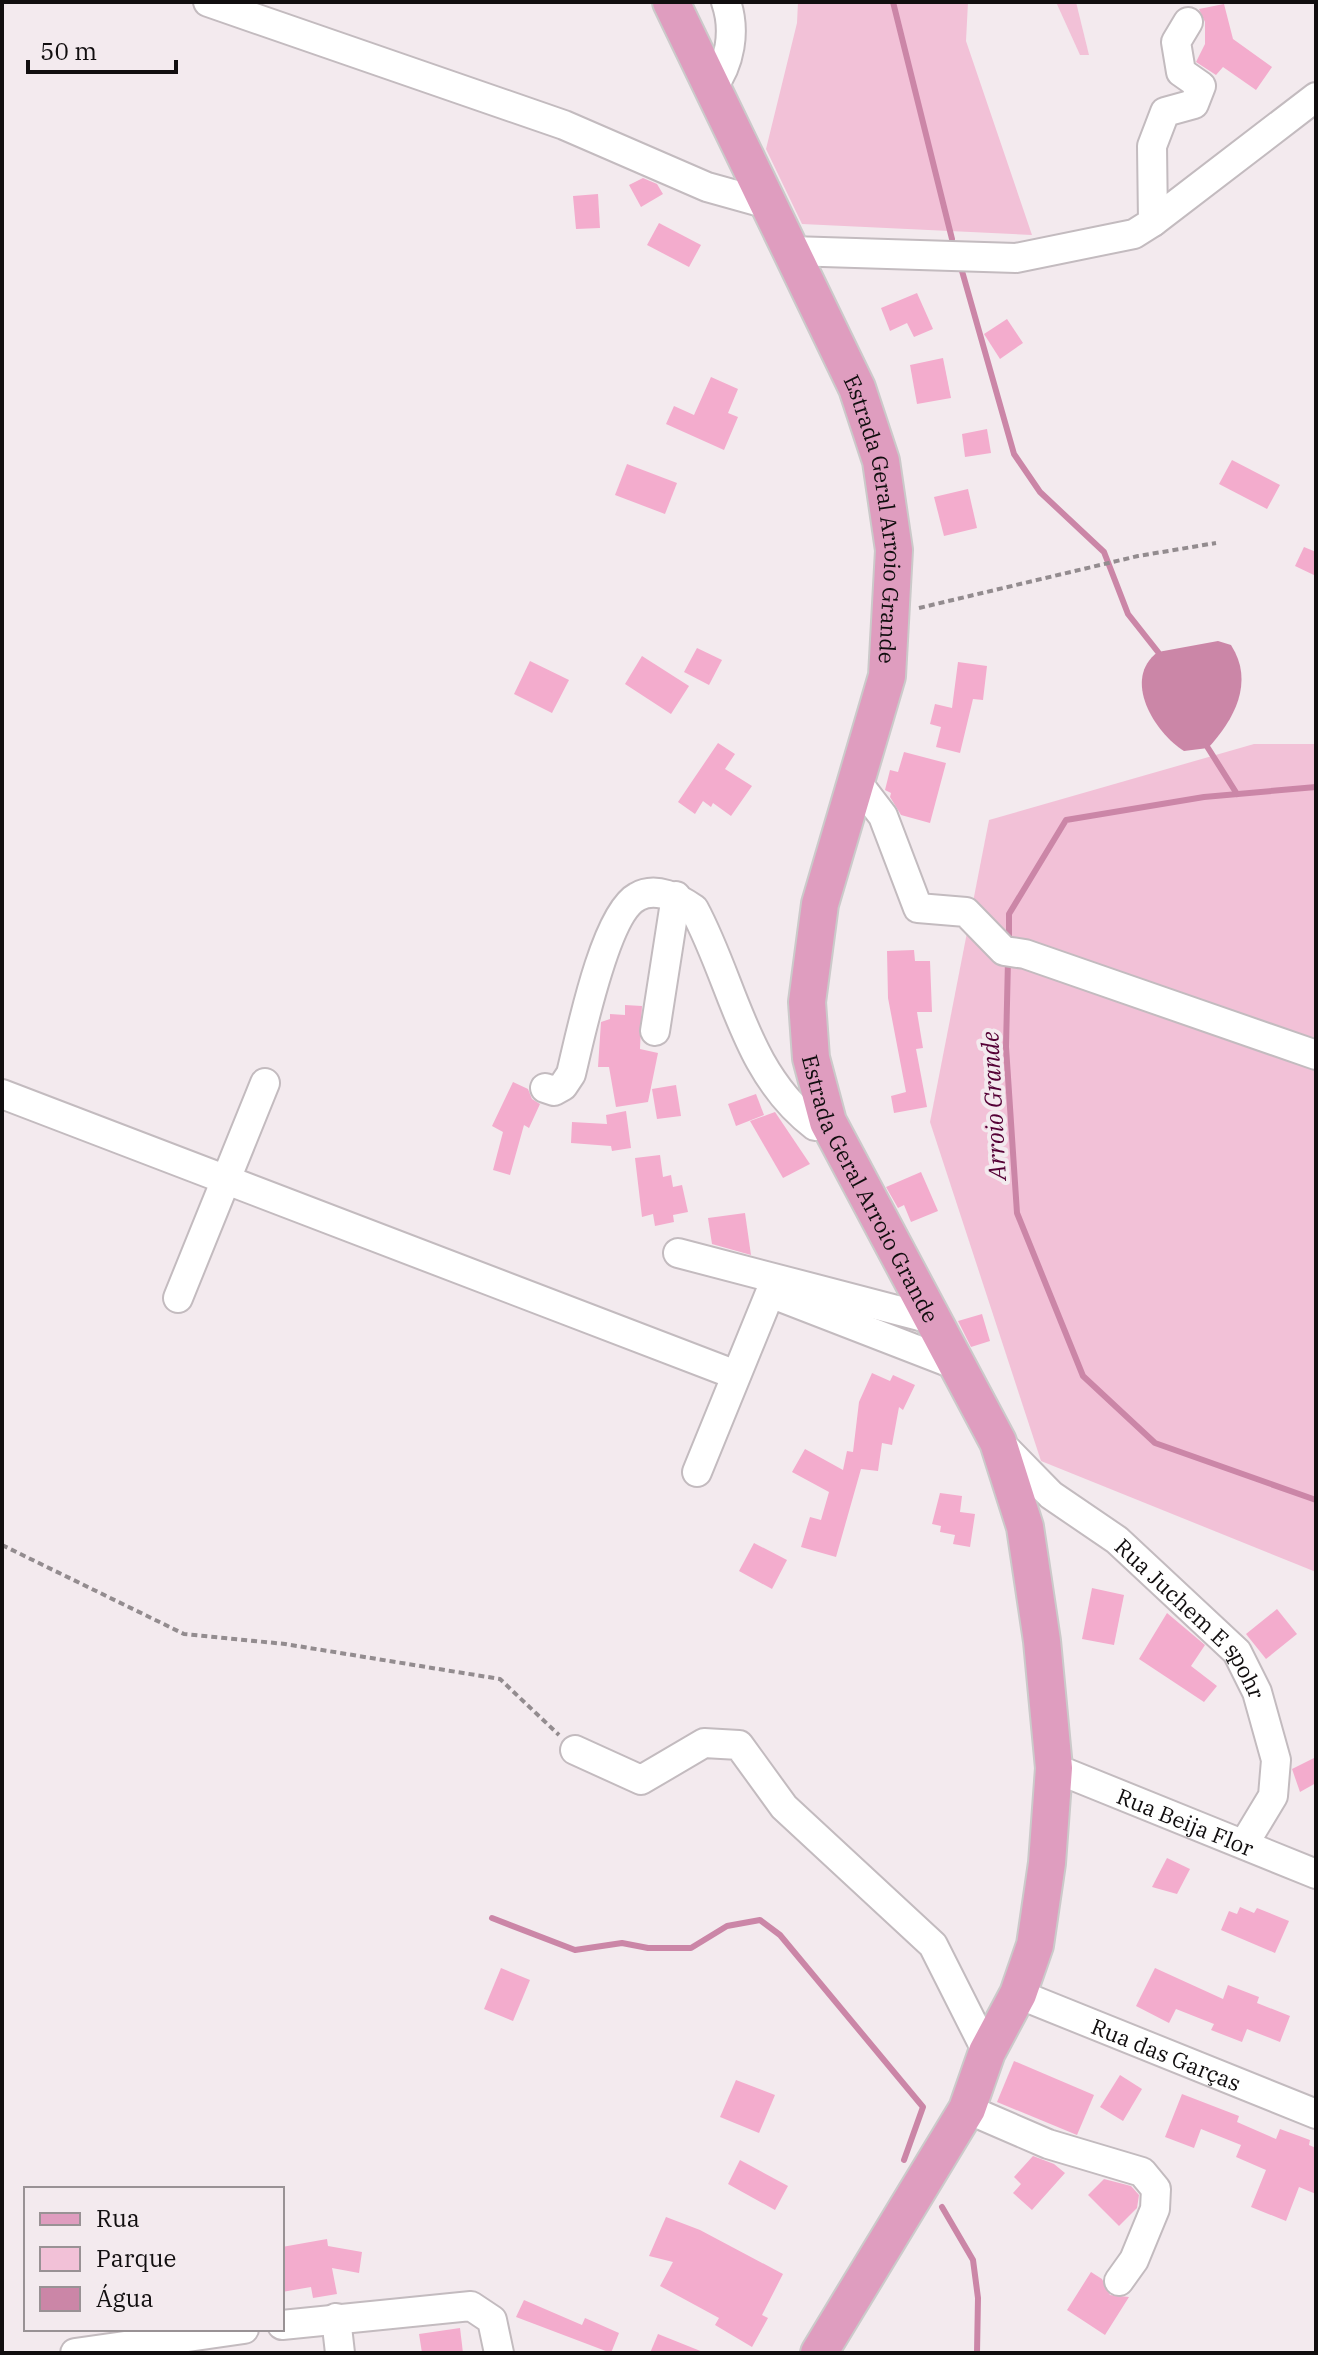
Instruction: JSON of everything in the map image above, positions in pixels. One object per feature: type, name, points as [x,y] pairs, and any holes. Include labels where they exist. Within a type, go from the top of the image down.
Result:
[{"type":"main road","name":"Estrada Geral Arroio Grande","points":[[671,2],[857,388],[881,461],[894,550],[894,614],[887,676],[820,904],[807,1002],[811,1058],[828,1122],[998,1442],[1025,1527],[1042,1641],[1054,1768],[1047,1863],[1035,1945],[1018,1994],[987,2052],[967,2109],[819,2353]]},
{"type":"street","points":[[208,2],[564,125],[707,187],[768,204]]},
{"type":"street","points":[[712,88],[726,69],[730,12],[726,2]]},
{"type":"street","points":[[1153,222],[1152,146],[1165,112],[1194,104],[1201,86],[1181,72],[1176,42],[1188,22]]},
{"type":"street","points":[[791,251],[1016,258],[1134,234],[1316,97]]},
{"type":"street","points":[[857,782],[883,816],[918,908],[966,912],[1014,952],[1316,1055]]},
{"type":"street","points":[[545,1088],[554,1091],[563,1086],[571,1074],[595,978],[625,908],[637,897],[652,893],[676,896],[694,909],[758,1060],[780,1095],[815,1126],[828,1122]]},
{"type":"street","points":[[655,1031],[676,896]]},
{"type":"street","points":[[178,1298],[265,1083]]},
{"type":"street","points":[[2,1094],[736,1375]]},
{"type":"street","points":[[678,1253],[931,1319]]},
{"type":"street","points":[[697,1472],[770,1293],[956,1365]]},
{"type":"street","name":"Rua Juchem E spohr","points":[[998,1442],[1051,1495],[1117,1540],[1237,1652],[1257,1692],[1276,1760],[1273,1796],[1244,1844]]},
{"type":"street","points":[[575,1750],[641,1780],[704,1743],[739,1745],[784,1807],[933,1945],[987,2052]]},
{"type":"street","name":"Rua Beija Flor","points":[[1054,1768],[1316,1874]]},
{"type":"street","name":"Rua das Garças","points":[[1018,1994],[1316,2114]]},
{"type":"street","points":[[967,2109],[1048,2144],[1142,2172],[1156,2189],[1155,2209],[1134,2260],[1119,2281]]},
{"type":"street","points":[[284,2325],[471,2306],[492,2320],[499,2353]]},
{"type":"street","points":[[336,2318],[340,2353]]},
{"type":"street","points":[[75,2353],[186,2344],[236,2331]]},
{"type":"path","points":[[894,614],[1138,556],[1216,543]]},
{"type":"path","points":[[2,1545],[184,1634],[285,1644],[500,1679],[575,1750]]},
{"type":"green space","points":[[798,2],[968,2],[966,41],[1032,235],[802,224],[766,149],[797,23]]},
{"type":"green space","points":[[1056,2],[1076,2],[1089,55],[1080,55]]},
{"type":"green space","points":[[1254,744],[1316,744],[1316,1572],[1041,1461],[930,1122],[989,820]]},
{"type":"water","points":[[1218,641],[1231,645],[1238,659],[1241,686],[1238,700],[1226,725],[1208,748],[1184,751],[1162,732],[1153,719],[1142,690],[1142,676],[1147,663],[1158,652]]},
{"type":"building","points":[[1224,4],[1233,39],[1272,67],[1256,90],[1223,67],[1216,75],[1196,62],[1205,44],[1205,22],[1199,9]]},
{"type":"building","points":[[643,178],[657,184],[663,194],[641,207],[629,185]]},
{"type":"building","points":[[598,194],[600,228],[576,229],[573,196]]},
{"type":"building","points":[[659,223],[701,245],[689,267],[647,245]]},
{"type":"building","points":[[917,293],[933,329],[914,337],[907,323],[890,331],[881,308]]},
{"type":"building","points":[[1007,319],[1023,343],[1000,359],[984,334]]},
{"type":"building","points":[[943,358],[951,398],[917,404],[910,365]]},
{"type":"building","points":[[711,377],[738,389],[728,413],[738,417],[724,450],[666,424],[674,406],[694,415]]},
{"type":"building","points":[[987,429],[991,453],[965,457],[962,434]]},
{"type":"building","points":[[1232,460],[1280,485],[1267,509],[1219,484]]},
{"type":"building","points":[[627,464],[677,483],[665,514],[615,495]]},
{"type":"building","points":[[968,489],[977,528],[944,536],[934,497]]},
{"type":"building","points":[[1304,547],[1316,552],[1316,576],[1295,566]]},
{"type":"building","points":[[697,648],[722,660],[709,685],[684,672]]},
{"type":"building","points":[[642,656],[689,686],[671,714],[625,684]]},
{"type":"building","points":[[530,661],[569,680],[552,713],[514,694]]},
{"type":"building","points":[[958,662],[987,666],[983,700],[973,699],[960,753],[936,747],[941,727],[930,724],[935,704],[952,708]]},
{"type":"building","points":[[718,743],[735,754],[725,769],[752,786],[731,816],[713,803],[711,807],[703,801],[695,814],[678,802]]},
{"type":"building","points":[[904,752],[946,763],[930,823],[901,815],[890,797],[891,793],[885,790],[890,770],[898,772]]},
{"type":"building","points":[[914,950],[915,961],[930,961],[932,1012],[917,1012],[923,1048],[916,1049],[927,1107],[894,1113],[891,1096],[906,1092],[888,998],[887,951]]},
{"type":"building","points":[[625,1005],[642,1006],[640,1049],[658,1053],[648,1102],[616,1107],[609,1067],[598,1067],[601,1022],[610,1019],[610,1014],[625,1015]]},
{"type":"building","points":[[513,1082],[528,1089],[532,1099],[540,1104],[529,1128],[524,1125],[510,1175],[493,1170],[503,1132],[492,1126]]},
{"type":"building","points":[[676,1085],[681,1116],[657,1119],[652,1089]]},
{"type":"building","points":[[756,1094],[764,1115],[736,1126],[728,1104]]},
{"type":"building","points":[[626,1111],[631,1148],[612,1151],[611,1146],[571,1143],[572,1122],[607,1124],[606,1115]]},
{"type":"building","points":[[775,1112],[810,1164],[783,1178],[750,1121]]},
{"type":"building","points":[[660,1155],[663,1177],[671,1175],[673,1187],[682,1185],[688,1212],[673,1215],[674,1222],[655,1226],[653,1214],[642,1217],[635,1158]]},
{"type":"building","points":[[921,1172],[938,1211],[911,1222],[904,1205],[898,1208],[886,1187]]},
{"type":"building","points":[[745,1213],[751,1255],[712,1244],[708,1218]]},
{"type":"building","points":[[982,1314],[990,1341],[971,1347],[958,1321]]},
{"type":"building","points":[[872,1373],[890,1381],[893,1375],[915,1385],[903,1410],[899,1407],[892,1445],[882,1443],[878,1471],[861,1469],[836,1557],[801,1547],[810,1517],[821,1520],[829,1492],[792,1472],[805,1449],[843,1470],[847,1451],[853,1452],[859,1402]]},
{"type":"building","points":[[940,1493],[962,1496],[960,1512],[975,1514],[970,1547],[953,1544],[955,1535],[940,1532],[941,1526],[932,1524]]},
{"type":"building","points":[[754,1543],[787,1560],[772,1589],[739,1571]]},
{"type":"building","points":[[1092,1588],[1124,1595],[1114,1645],[1082,1639]]},
{"type":"building","points":[[1277,1609],[1297,1634],[1266,1659],[1246,1634]]},
{"type":"building","points":[[1167,1613],[1205,1645],[1191,1666],[1217,1686],[1204,1702],[1139,1659]]},
{"type":"building","points":[[1316,1757],[1316,1783],[1300,1792],[1292,1769]]},
{"type":"building","points":[[1167,1858],[1190,1869],[1177,1894],[1152,1887]]},
{"type":"building","points":[[1240,1907],[1254,1913],[1257,1908],[1289,1921],[1275,1953],[1221,1930],[1229,1911],[1237,1914]]},
{"type":"building","points":[[501,1968],[530,1980],[513,2021],[484,2009]]},
{"type":"building","points":[[1155,1968],[1223,1999],[1228,1985],[1259,1997],[1257,2003],[1290,2016],[1280,2042],[1247,2029],[1242,2042],[1211,2030],[1214,2024],[1176,2009],[1169,2023],[1136,2006]]},
{"type":"building","points":[[1014,2061],[1094,2095],[1077,2135],[997,2102]]},
{"type":"building","points":[[1120,2075],[1142,2089],[1123,2121],[1100,2107]]},
{"type":"building","points":[[736,2080],[775,2095],[759,2133],[720,2117]]},
{"type":"building","points":[[1182,2094],[1239,2116],[1237,2122],[1276,2139],[1280,2129],[1310,2140],[1309,2145],[1316,2148],[1316,2194],[1299,2187],[1286,2221],[1251,2207],[1266,2170],[1236,2157],[1241,2145],[1201,2129],[1194,2148],[1165,2137]]},
{"type":"building","points":[[1033,2156],[1054,2164],[1065,2173],[1032,2210],[1013,2193],[1021,2184],[1014,2177]]},
{"type":"building","points":[[740,2160],[788,2186],[775,2210],[728,2184]]},
{"type":"building","points":[[1104,2179],[1131,2186],[1139,2195],[1137,2208],[1119,2226],[1088,2195]]},
{"type":"building","points":[[666,2217],[700,2230],[783,2274],[762,2315],[768,2318],[752,2347],[715,2325],[719,2318],[660,2286],[673,2262],[649,2256]]},
{"type":"building","points":[[327,2239],[328,2246],[362,2252],[359,2273],[332,2268],[337,2294],[313,2298],[311,2287],[284,2292],[284,2247]]},
{"type":"building","points":[[1091,2272],[1102,2279],[1110,2295],[1129,2297],[1105,2335],[1067,2310]]},
{"type":"building","points":[[524,2300],[582,2325],[585,2318],[619,2333],[611,2353],[516,2317]]},
{"type":"building","points":[[460,2328],[463,2353],[422,2353],[419,2334]]},
{"type":"building","points":[[658,2334],[703,2352],[703,2353],[650,2353]]},
{"type":"waterway","points":[[893,2],[952,239]]},
{"type":"waterway","points":[[960,264],[1014,454],[1040,492],[1104,552],[1128,614],[1158,652]]},
{"type":"waterway","points":[[1208,748],[1237,794]]},
{"type":"waterway","name":"Arroio Grande","points":[[1009,940],[1009,914],[1066,820],[1204,797],[1316,787]]},
{"type":"waterway","name":"Arroio Grande","points":[[1008,960],[1006,1047],[1017,1213],[1083,1376],[1155,1443],[1316,1500]]},
{"type":"waterway","points":[[492,1918],[575,1950],[622,1943],[648,1948],[691,1948],[727,1926],[760,1920],[780,1935],[923,2107],[904,2160]]},
{"type":"waterway","points":[[942,2207],[973,2260],[978,2298],[977,2353]]}]
